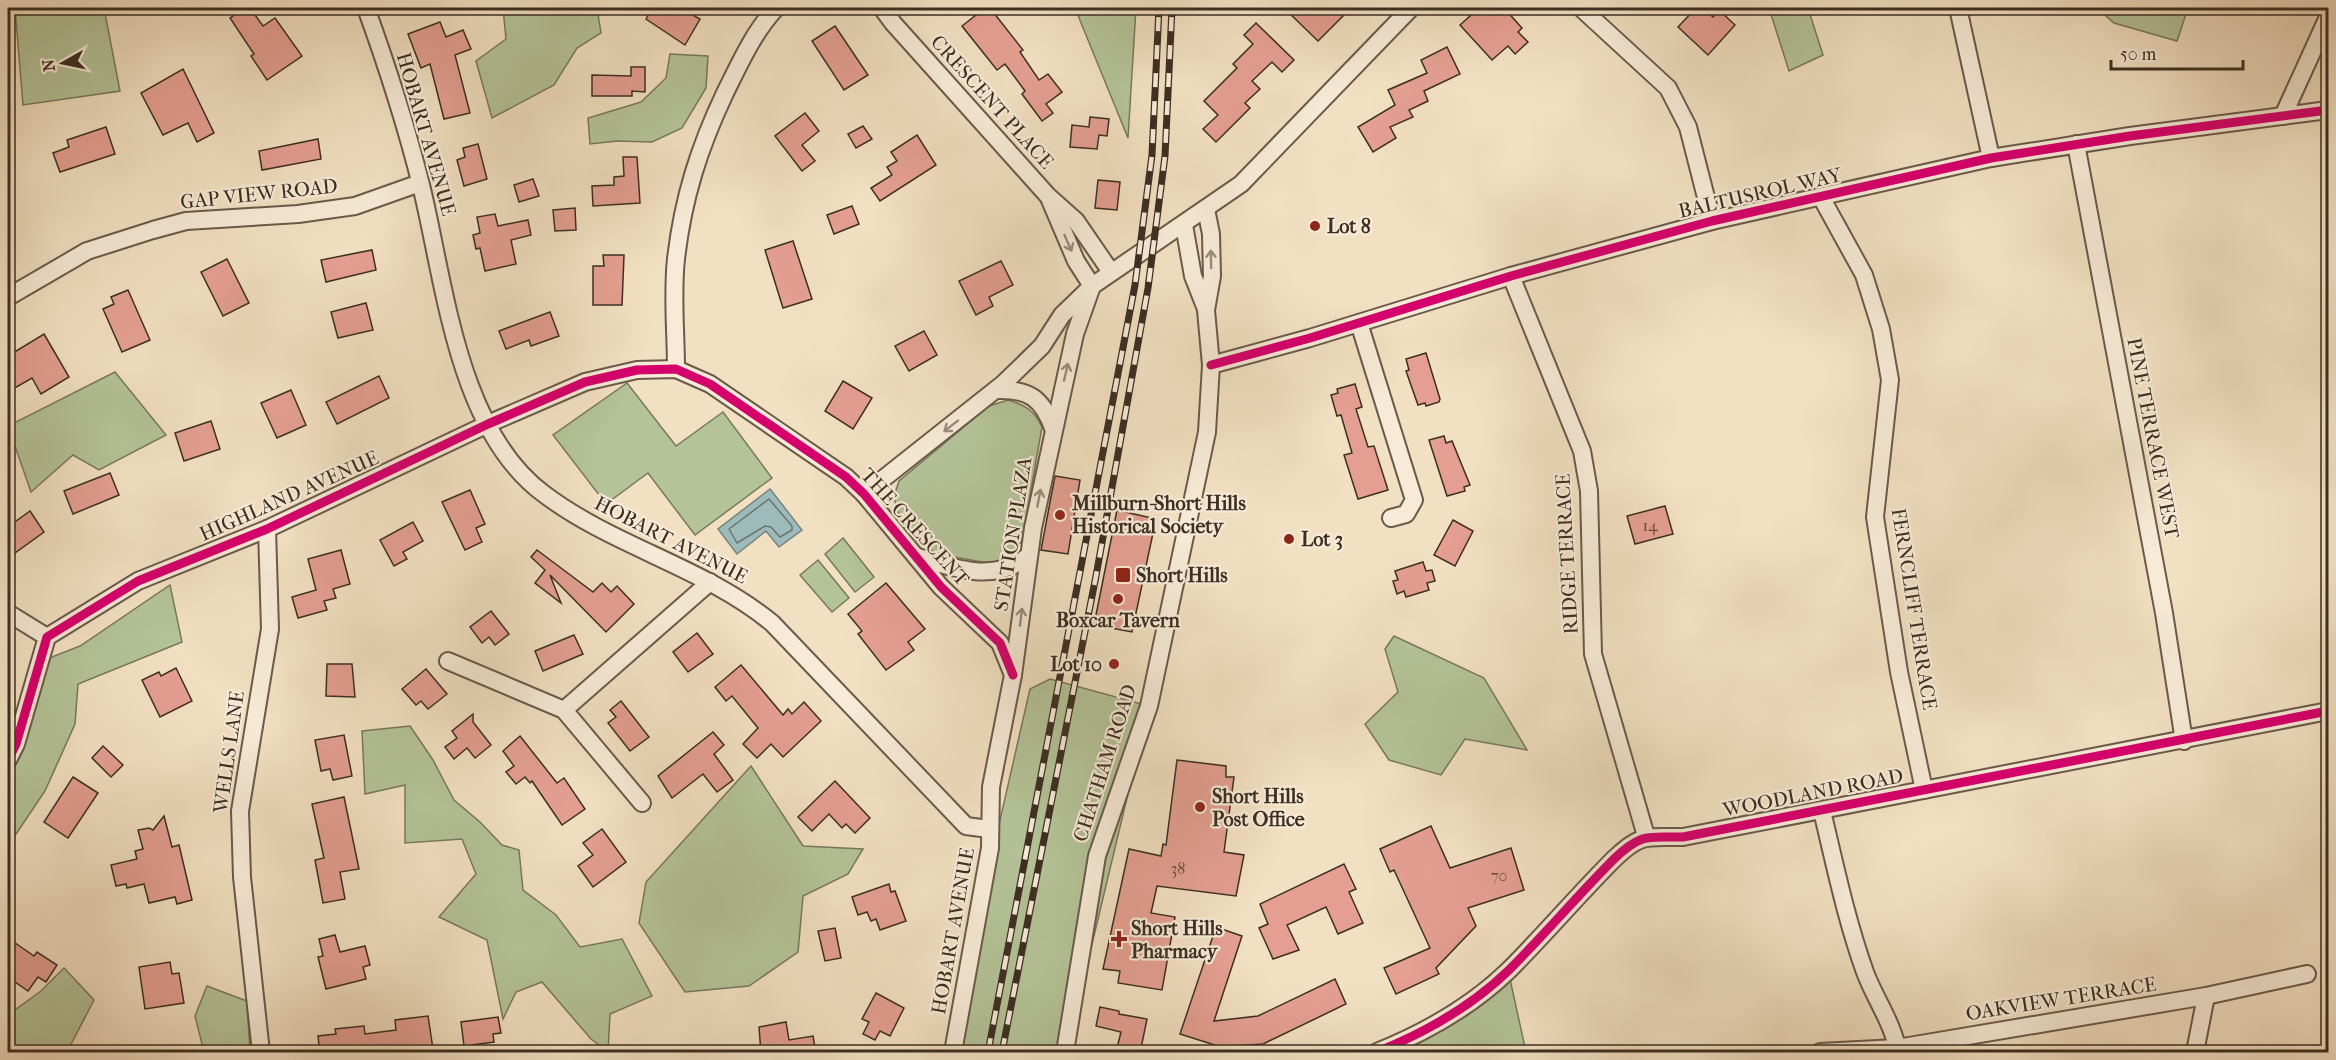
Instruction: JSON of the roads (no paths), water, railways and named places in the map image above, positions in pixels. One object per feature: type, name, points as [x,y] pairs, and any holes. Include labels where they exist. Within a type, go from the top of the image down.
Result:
[{"type":"street","name":"HOBART AVENUE","points":[[366,8],[420,183],[468,383],[508,458],[544,495],[581,518],[710,582],[748,604],[772,623],[966,826],[989,829],[990,848],[952,1053]]},
{"type":"street","points":[[676,369],[676,260],[693,168],[708,127],[743,54],[764,21],[776,8]]},
{"type":"street","name":"CRESCENT PLACE","points":[[882,8],[1048,196],[1076,221],[1111,272]]},
{"type":"street","points":[[864,494],[997,390],[1042,346],[1062,315],[1092,286],[1241,184],[1411,8]]},
{"type":"street","points":[[1581,8],[1668,88],[1688,127],[1712,221]]},
{"type":"street","points":[[1958,8],[1991,158]]},
{"type":"street","points":[[2283,116],[2328,18],[2324,8]]},
{"type":"street","name":"BALTUSROL WAY","points":[[1211,365],[1359,323],[1511,276],[1712,221],[1991,158],[2076,144],[2328,110]]},
{"type":"street","name":"PINE TERRACE WEST","points":[[2076,144],[2164,613],[2184,741]]},
{"type":"street","name":"GAP VIEW ROAD","points":[[8,297],[87,251],[153,230],[186,221],[298,214],[355,206],[420,183]]},
{"type":"street","name":"CRESCENT PLACE","points":[[1048,196],[1076,261],[1092,286]]},
{"type":"street","name":"FERNCLIFF TERRACE","points":[[1821,197],[1864,275],[1881,328],[1890,380],[1875,517],[1899,672],[1924,790]]},
{"type":"street","name":"CHATHAM ROAD","points":[[1065,1053],[1097,856],[1149,706],[1207,432],[1211,365],[1206,310],[1212,276],[1211,234],[1206,209]]},
{"type":"street","name":"CHATHAM ROAD","points":[[1184,225],[1193,276],[1206,310]]},
{"type":"street","name":"RIDGE TERRACE","points":[[1511,276],[1582,451],[1589,491],[1593,654],[1646,836]]},
{"type":"street","name":"STATION PLAZA","points":[[989,829],[991,787],[1013,675],[1028,556],[1053,429],[1075,334],[1092,286]]},
{"type":"street","points":[[1359,323],[1414,500],[1406,514],[1391,518]]},
{"type":"street","name":"HIGHLAND AVENUE","points":[[47,638],[138,581],[267,529],[488,424],[585,382],[637,370],[676,369]]},
{"type":"street","name":"THE CRESCENT","points":[[676,369],[710,384],[846,477],[864,494],[901,542],[918,557],[941,587],[1000,643],[1013,675]]},
{"type":"street","points":[[997,390],[1032,395],[1046,410],[1053,429]]},
{"type":"street","name":"WELLS LANE","points":[[261,1053],[242,877],[240,812],[270,629],[267,529]]},
{"type":"street","name":"THE CRESCENT","points":[[918,557],[953,568],[986,573],[1015,567],[1028,556]]},
{"type":"street","points":[[564,710],[710,582]]},
{"type":"street","points":[[8,613],[47,638],[16,744],[8,760]]},
{"type":"street","points":[[448,662],[564,710],[642,802]]},
{"type":"street","name":"WOODLAND ROAD","points":[[1646,836],[1683,837],[2184,741],[2328,711]]},
{"type":"street","points":[[1822,811],[1851,931],[1866,976],[1895,1036],[1897,1050]]},
{"type":"street","points":[[1377,1053],[1451,1015],[1505,973],[1614,859],[1630,845],[1646,836]]},
{"type":"street","name":"OAKVIEW TERRACE","points":[[1820,1053],[1897,1050],[2206,996],[2307,974]]},
{"type":"street","points":[[2195,1053],[2206,996]]},
{"type":"water","points":[[770,489],[802,530],[779,547],[766,531],[737,554],[718,529]]},
{"type":"railway","points":[[988,1052],[1135,285],[1152,155],[1159,8]]},
{"type":"railway","points":[[1002,1052],[1096,576],[1148,288],[1165,156],[1172,8]]},
{"type":"place","name":"Lot 8","points":[[1315,226]]},
{"type":"place","name":"Millburn-Short Hills Historical Society","points":[[1060,515]]},
{"type":"place","name":"Lot 3","points":[[1289,539]]},
{"type":"place","name":"Short Hills","points":[[1123,575]]},
{"type":"place","name":"Boxcar Tavern","points":[[1118,599]]},
{"type":"place","name":"Lot 10","points":[[1114,664]]},
{"type":"place","name":"Short Hills Post Office","points":[[1200,807]]},
{"type":"place","name":"Short Hills Pharmacy","points":[[1119,939]]}]
